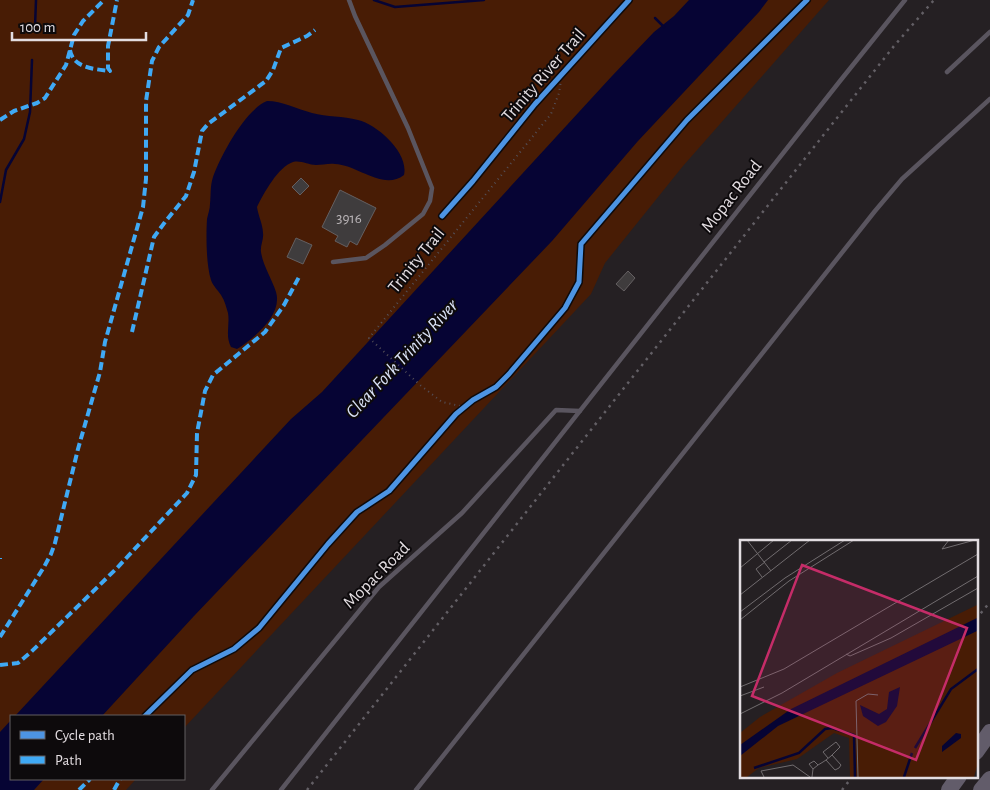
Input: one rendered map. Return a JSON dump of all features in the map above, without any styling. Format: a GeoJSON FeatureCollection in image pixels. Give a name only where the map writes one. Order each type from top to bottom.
{"type":"FeatureCollection","features":[{"type":"Feature","properties":{"kind":"highway"},"geometry":{"type":"LineString","coordinates":[[978,749],[990,732]]}},
{"type":"Feature","properties":{"kind":"highway"},"geometry":{"type":"LineString","coordinates":[[949,790],[958,778]]}},
{"type":"Feature","properties":{"kind":"highway"},"geometry":{"type":"LineString","coordinates":[[981,790],[990,779]]}},
{"type":"Feature","properties":{"kind":"lane"},"geometry":{"type":"LineString","coordinates":[[332,262],[366,258],[385,245],[423,214],[430,201],[432,188],[408,128],[349,0]]}},
{"type":"Feature","properties":{"kind":"lane","name":"Mopac Road"},"geometry":{"type":"LineString","coordinates":[[281,790],[905,0]]}},
{"type":"Feature","properties":{"kind":"lane"},"geometry":{"type":"LineString","coordinates":[[947,72],[990,32]]}},
{"type":"Feature","properties":{"kind":"lane"},"geometry":{"type":"LineString","coordinates":[[416,790],[875,211],[902,179],[990,99]]}},
{"type":"Feature","properties":{"kind":"lane","name":"Mopac Road"},"geometry":{"type":"LineString","coordinates":[[212,790],[379,587],[462,512],[556,410],[580,411]]}},
{"type":"Feature","properties":{"kind":"shaded area"},"geometry":{"type":"Polygon","coordinates":[[[0,0],[829,0],[683,166],[605,263],[591,294],[185,727],[185,715],[10,715],[10,780],[135,780],[126,790],[0,790],[0,0]]]}},
{"type":"Feature","properties":{"kind":"water","name":"Clear Fork Trinity River"},"geometry":{"type":"Polygon","coordinates":[[[689,0],[768,0],[759,12],[638,141],[552,241],[194,616],[103,715],[16,715],[291,419],[322,392],[612,76],[654,32],[674,16],[689,0]]]}},
{"type":"Feature","properties":{"kind":"water"},"geometry":{"type":"Polygon","coordinates":[[[267,101],[318,114],[366,123],[383,134],[397,149],[402,158],[404,175],[396,179],[379,179],[344,165],[313,165],[299,162],[293,162],[282,169],[272,181],[257,207],[263,230],[261,252],[276,292],[277,301],[275,309],[266,325],[237,349],[231,347],[229,343],[228,313],[224,300],[212,282],[209,273],[206,233],[207,219],[210,208],[212,180],[222,157],[242,123],[259,106],[267,101]]]}},
{"type":"Feature","properties":{"kind":"water"},"geometry":{"type":"Polygon","coordinates":[[[10,721],[10,780],[43,780],[34,790],[0,790],[0,732],[10,721]]]}},
{"type":"Feature","properties":{"kind":"building"},"geometry":{"type":"Polygon","coordinates":[[[301,178],[309,186],[300,195],[292,187],[301,178]]]}},
{"type":"Feature","properties":{"kind":"building"},"geometry":{"type":"Polygon","coordinates":[[[340,190],[376,208],[357,245],[350,241],[347,247],[335,241],[338,236],[322,227],[340,190]]]}},
{"type":"Feature","properties":{"kind":"building"},"geometry":{"type":"Polygon","coordinates":[[[296,238],[312,245],[303,264],[287,257],[296,238]]]}},
{"type":"Feature","properties":{"kind":"building"},"geometry":{"type":"Polygon","coordinates":[[[628,271],[635,278],[624,291],[616,284],[628,271]]]}},
{"type":"Feature","properties":{"kind":"waterway"},"geometry":{"type":"LineString","coordinates":[[35,27],[36,0]]}},
{"type":"Feature","properties":{"kind":"waterway"},"geometry":{"type":"LineString","coordinates":[[374,0],[395,7],[484,0]]}},
{"type":"Feature","properties":{"kind":"waterway"},"geometry":{"type":"LineString","coordinates":[[655,18],[664,27]]}},
{"type":"Feature","properties":{"kind":"waterway"},"geometry":{"type":"LineString","coordinates":[[0,202],[6,170],[24,139],[30,112],[32,60]]}},
{"type":"Feature","properties":{"kind":"railway"},"geometry":{"type":"LineString","coordinates":[[307,790],[894,46],[934,0]]}},
{"type":"Feature","properties":{"kind":"railway"},"geometry":{"type":"LineString","coordinates":[[978,617],[990,602]]}},
{"type":"Feature","properties":{"kind":"railway"},"geometry":{"type":"LineString","coordinates":[[842,790],[851,778]]}},
{"type":"Feature","properties":{"kind":"marked path"},"geometry":{"type":"LineString","coordinates":[[0,120],[14,111],[37,103],[45,98],[66,65],[74,35],[83,21],[104,0]]}},
{"type":"Feature","properties":{"kind":"marked path"},"geometry":{"type":"LineString","coordinates":[[70,50],[75,61],[80,64],[110,71],[108,68],[108,46],[117,0]]}},
{"type":"Feature","properties":{"kind":"marked path"},"geometry":{"type":"LineString","coordinates":[[0,637],[44,567],[55,543],[78,449],[100,372],[105,342],[143,207],[146,179],[146,101],[152,61],[159,47],[188,15],[193,0]]}},
{"type":"Feature","properties":{"kind":"marked path"},"geometry":{"type":"LineString","coordinates":[[132,332],[154,237],[186,196],[194,172],[202,131],[208,124],[266,81],[273,70],[281,48],[307,36],[315,30]]}},
{"type":"Feature","properties":{"kind":"marked path"},"geometry":{"type":"LineString","coordinates":[[0,665],[18,663],[31,652],[117,568],[187,493],[196,475],[197,433],[205,391],[213,375],[265,332],[284,305],[299,277]]}},
{"type":"Feature","properties":{"kind":"marked path"},"geometry":{"type":"LineString","coordinates":[[79,790],[89,780]]}},
{"type":"Feature","properties":{"kind":"marked path"},"geometry":{"type":"LineString","coordinates":[[114,790],[119,780]]}},
{"type":"Feature","properties":{"kind":"cycle path","name":"Trinity River Trail"},"geometry":{"type":"LineString","coordinates":[[442,216],[535,104],[629,0]]}},
{"type":"Feature","properties":{"kind":"cycle path"},"geometry":{"type":"LineString","coordinates":[[146,715],[192,670],[234,649],[259,628],[328,544],[357,512],[389,491],[456,414],[473,400],[496,387],[509,374],[565,308],[579,282],[581,244],[687,120],[807,0]]}}]}
